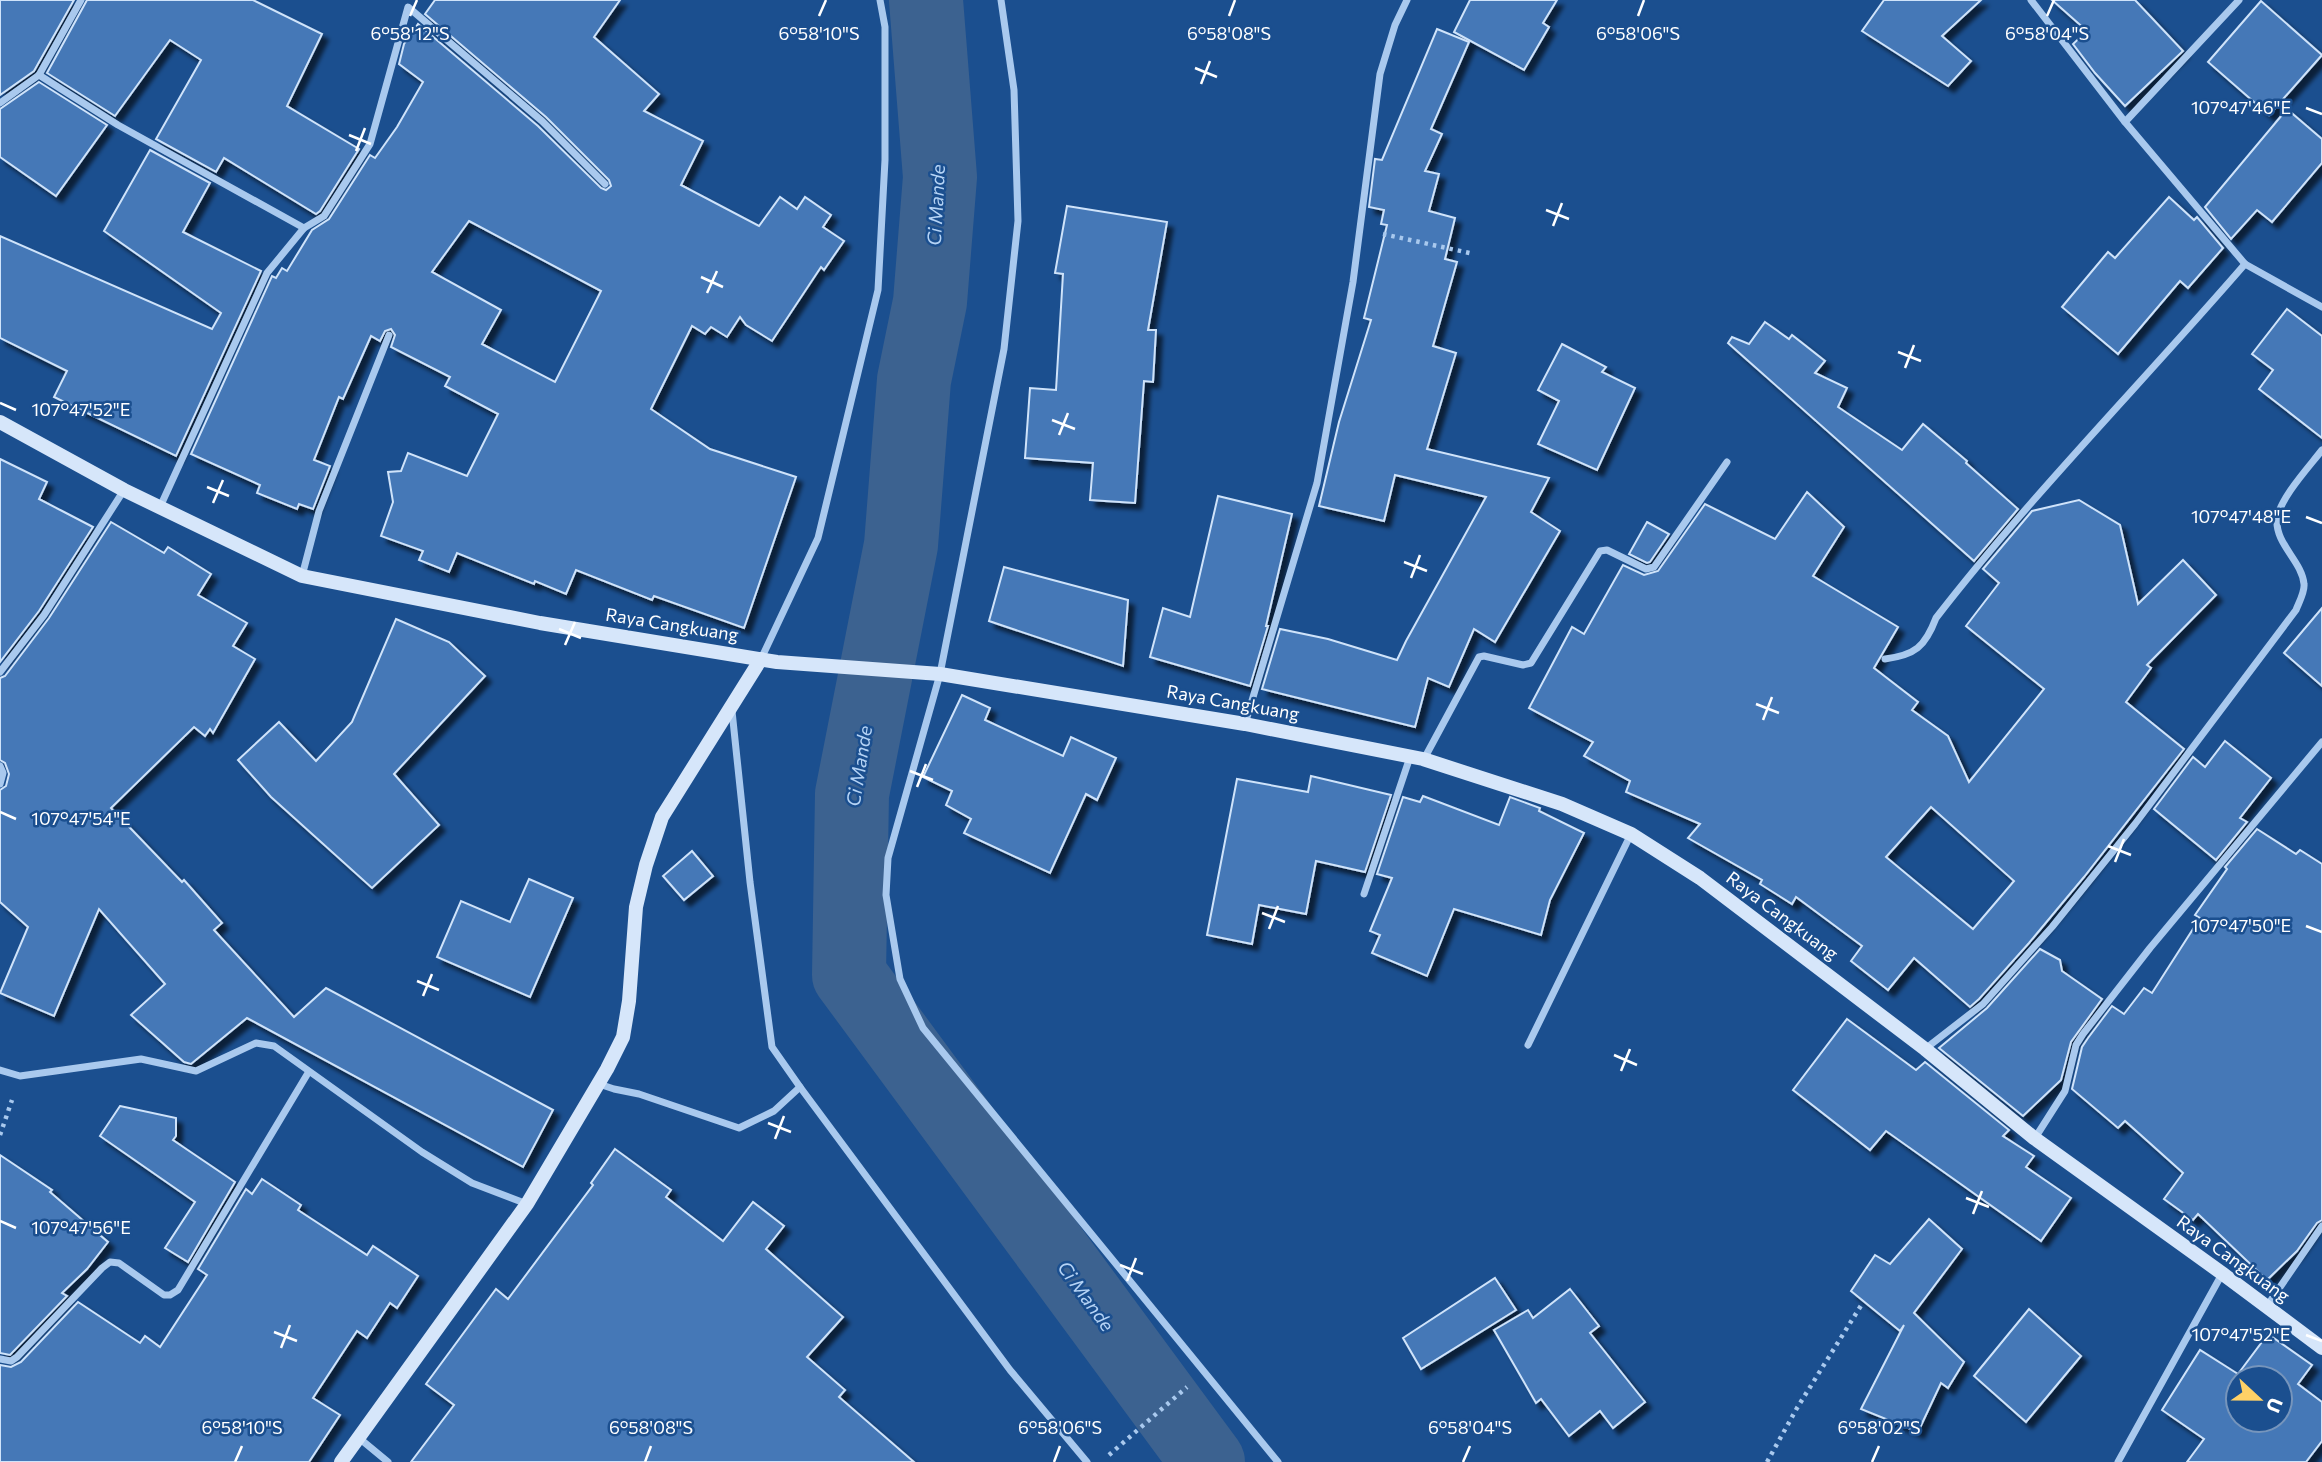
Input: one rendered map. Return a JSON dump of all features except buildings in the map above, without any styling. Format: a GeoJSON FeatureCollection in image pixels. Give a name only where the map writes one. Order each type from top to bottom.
{"type":"FeatureCollection","features":[{"type":"Feature","properties":{"kind":"main road","name":"Raya Cangkuang"},"geometry":{"type":"LineString","coordinates":[[0,422],[124,490],[302,576],[541,623],[777,662],[940,674],[1245,724],[1417,758],[1562,804],[1631,834],[1729,899],[1925,1049],[2034,1138],[2223,1273],[2322,1348]]}},
{"type":"Feature","properties":{"kind":"main road"},"geometry":{"type":"LineString","coordinates":[[341,1462],[527,1204],[599,1083],[623,1037],[629,1001],[636,907],[646,864],[662,817],[761,659]]}},
{"type":"Feature","properties":{"kind":"street"},"geometry":{"type":"LineString","coordinates":[[0,103],[39,75],[81,0]]}},
{"type":"Feature","properties":{"kind":"street"},"geometry":{"type":"LineString","coordinates":[[761,659],[818,538],[878,290],[885,160],[885,27],[880,0]]}},
{"type":"Feature","properties":{"kind":"street"},"geometry":{"type":"LineString","coordinates":[[1001,0],[1014,90],[1018,221],[1004,349],[940,674],[888,858],[886,895],[900,979],[923,1028],[1278,1462]]}},
{"type":"Feature","properties":{"kind":"street"},"geometry":{"type":"LineString","coordinates":[[1245,724],[1317,483],[1353,282],[1380,75],[1395,26],[1407,0]]}},
{"type":"Feature","properties":{"kind":"street"},"geometry":{"type":"LineString","coordinates":[[2031,0],[2125,121],[2245,264],[2322,307]]}},
{"type":"Feature","properties":{"kind":"street"},"geometry":{"type":"LineString","coordinates":[[2125,121],[2239,0]]}},
{"type":"Feature","properties":{"kind":"street"},"geometry":{"type":"LineString","coordinates":[[160,508],[267,273],[304,228],[324,216],[370,144],[408,7],[542,121],[605,184]]}},
{"type":"Feature","properties":{"kind":"street"},"geometry":{"type":"LineString","coordinates":[[39,75],[118,125],[304,228]]}},
{"type":"Feature","properties":{"kind":"street"},"geometry":{"type":"LineString","coordinates":[[1885,659],[1914,653],[1931,633],[1937,618],[2015,521],[2245,264]]}},
{"type":"Feature","properties":{"kind":"street"},"geometry":{"type":"LineString","coordinates":[[302,576],[319,511],[389,335]]}},
{"type":"Feature","properties":{"kind":"street"},"geometry":{"type":"LineString","coordinates":[[1925,1049],[1983,1003],[2052,927],[2135,824],[2297,610],[2305,586],[2302,574],[2282,538],[2277,517],[2286,499],[2322,450]]}},
{"type":"Feature","properties":{"kind":"street"},"geometry":{"type":"LineString","coordinates":[[1364,894],[1417,758],[1480,656],[1523,665],[1531,663],[1600,551],[1606,550],[1646,569],[1654,567],[1727,462]]}},
{"type":"Feature","properties":{"kind":"street"},"geometry":{"type":"LineString","coordinates":[[0,672],[44,615],[124,490]]}},
{"type":"Feature","properties":{"kind":"street"},"geometry":{"type":"LineString","coordinates":[[732,706],[750,882],[772,1047],[1010,1370],[1087,1462]]}},
{"type":"Feature","properties":{"kind":"street"},"geometry":{"type":"LineString","coordinates":[[2034,1138],[2065,1091],[2076,1045],[2083,1034],[2150,948],[2322,742]]}},
{"type":"Feature","properties":{"kind":"street"},"geometry":{"type":"LineString","coordinates":[[0,765],[3,774],[0,783]]}},
{"type":"Feature","properties":{"kind":"street"},"geometry":{"type":"LineString","coordinates":[[1528,1045],[1631,834]]}},
{"type":"Feature","properties":{"kind":"street"},"geometry":{"type":"LineString","coordinates":[[0,1070],[20,1076],[141,1059],[196,1071],[256,1044],[274,1046],[412,1146],[472,1183],[527,1204]]}},
{"type":"Feature","properties":{"kind":"street"},"geometry":{"type":"LineString","coordinates":[[0,1359],[11,1361],[17,1357],[106,1264],[119,1263],[164,1296],[177,1290],[308,1073]]}},
{"type":"Feature","properties":{"kind":"street"},"geometry":{"type":"LineString","coordinates":[[599,1083],[739,1128],[774,1111],[800,1087]]}},
{"type":"Feature","properties":{"kind":"street"},"geometry":{"type":"LineString","coordinates":[[2267,1307],[2322,1226]]}},
{"type":"Feature","properties":{"kind":"street"},"geometry":{"type":"LineString","coordinates":[[2118,1462],[2223,1273]]}},
{"type":"Feature","properties":{"kind":"street"},"geometry":{"type":"LineString","coordinates":[[359,1438],[388,1462]]}},
{"type":"Feature","properties":{"kind":"path"},"geometry":{"type":"LineString","coordinates":[[1358,229],[1474,254]]}},
{"type":"Feature","properties":{"kind":"path"},"geometry":{"type":"LineString","coordinates":[[0,1135],[20,1076]]}},
{"type":"Feature","properties":{"kind":"path"},"geometry":{"type":"LineString","coordinates":[[1767,1462],[1797,1408],[1862,1304]]}},
{"type":"Feature","properties":{"kind":"path"},"geometry":{"type":"LineString","coordinates":[[1119,1446],[1182,1391]]}},
{"type":"Feature","properties":{"kind":"waterway","name":"Ci Mande"},"geometry":{"type":"LineString","coordinates":[[926,0],[940,177],[930,302],[914,380],[901,545],[852,794],[849,975],[1208,1462]]}}]}
